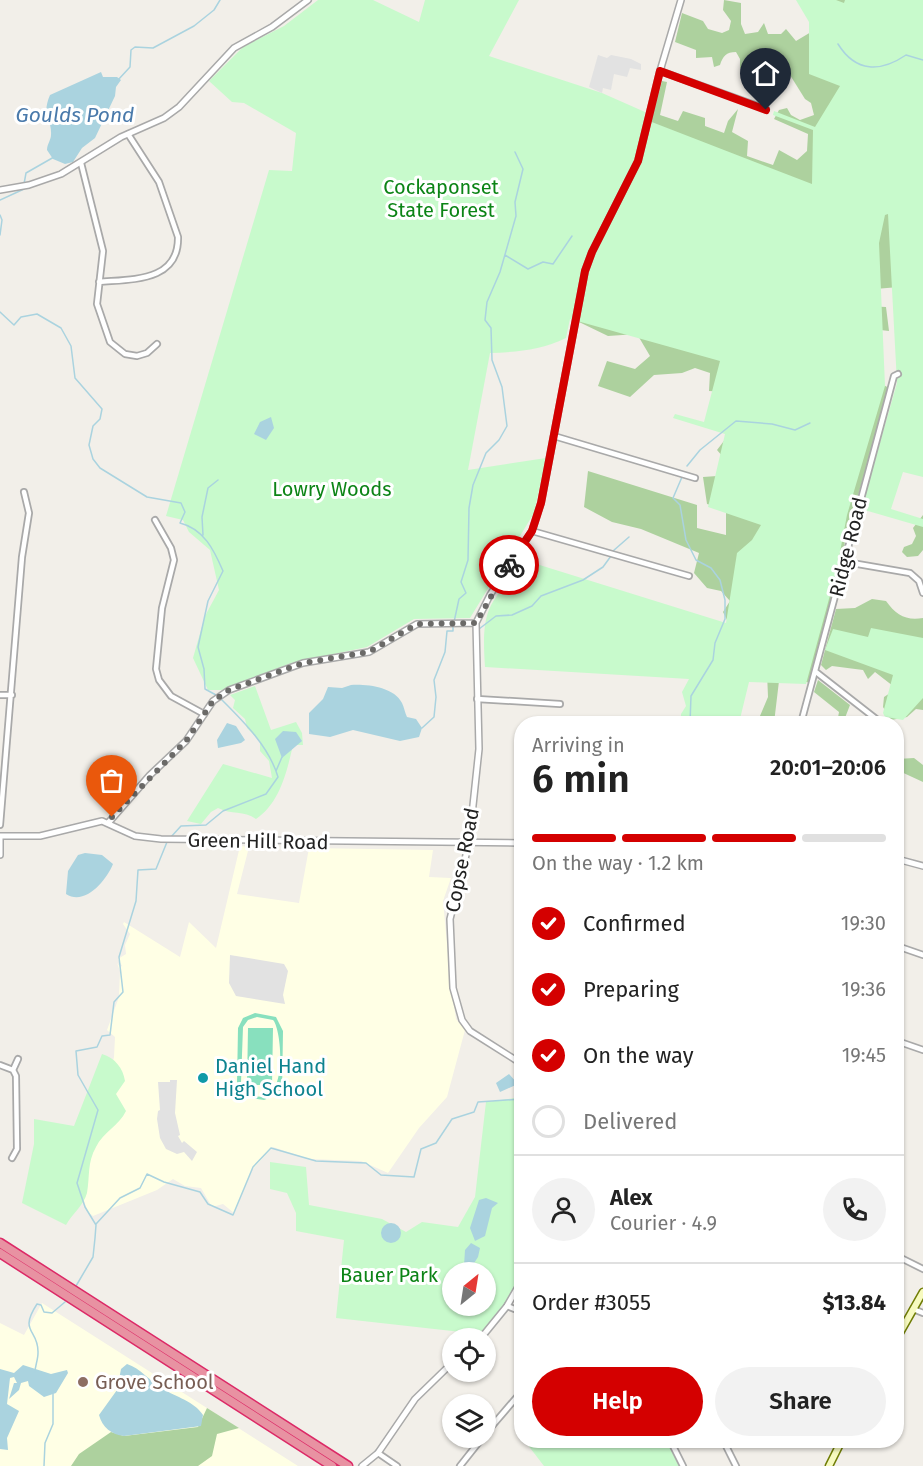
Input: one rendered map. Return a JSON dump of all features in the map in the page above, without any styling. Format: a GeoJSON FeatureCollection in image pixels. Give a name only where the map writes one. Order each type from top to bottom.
{"type":"FeatureCollection","features":[{"type":"Feature","properties":{"kind":"highway"},"geometry":{"type":"LineString","coordinates":[[0,1243],[347,1465]]}},
{"type":"Feature","properties":{"kind":"highway"},"geometry":{"type":"LineString","coordinates":[[0,1256],[88,1309],[332,1466]]}},
{"type":"Feature","properties":{"kind":"main road"},"geometry":{"type":"LineString","coordinates":[[904,1325],[923,1292]]}},
{"type":"Feature","properties":{"kind":"main road"},"geometry":{"type":"LineString","coordinates":[[830,1466],[838,1448]]}},
{"type":"Feature","properties":{"kind":"street"},"geometry":{"type":"LineString","coordinates":[[0,190],[25,186],[55,177],[128,134],[171,114],[234,48],[272,27],[308,0]]}},
{"type":"Feature","properties":{"kind":"street"},"geometry":{"type":"LineString","coordinates":[[0,855],[0,836],[40,836],[96,822],[109,822],[150,775],[186,741],[213,701],[229,690],[303,663],[369,652],[413,625],[433,622],[476,623],[487,600],[532,531],[541,503],[585,271],[592,252],[638,161],[660,71],[681,0]]}},
{"type":"Feature","properties":{"kind":"street"},"geometry":{"type":"LineString","coordinates":[[660,71],[766,110]]}},
{"type":"Feature","properties":{"kind":"street"},"geometry":{"type":"LineString","coordinates":[[99,282],[158,274],[171,263],[178,246],[178,237],[159,182],[128,134]]}},
{"type":"Feature","properties":{"kind":"street"},"geometry":{"type":"LineString","coordinates":[[81,163],[103,251],[97,303],[114,347],[125,354],[137,356],[147,353],[157,344]]}},
{"type":"Feature","properties":{"kind":"street","name":"Ridge Road"},"geometry":{"type":"LineString","coordinates":[[803,716],[846,562],[867,471],[894,376],[898,374]]}},
{"type":"Feature","properties":{"kind":"street"},"geometry":{"type":"LineString","coordinates":[[554,436],[695,478]]}},
{"type":"Feature","properties":{"kind":"street"},"geometry":{"type":"LineString","coordinates":[[0,825],[22,557],[29,513],[24,492]]}},
{"type":"Feature","properties":{"kind":"street"},"geometry":{"type":"LineString","coordinates":[[154,520],[174,560],[162,608],[156,669],[165,690],[204,714]]}},
{"type":"Feature","properties":{"kind":"street"},"geometry":{"type":"LineString","coordinates":[[532,531],[688,576]]}},
{"type":"Feature","properties":{"kind":"street"},"geometry":{"type":"LineString","coordinates":[[846,562],[910,573],[919,581],[923,593]]}},
{"type":"Feature","properties":{"kind":"street","name":"Copse Road"},"geometry":{"type":"LineString","coordinates":[[476,623],[479,749],[469,843],[450,919],[456,1000],[462,1020],[474,1034],[514,1059]]}},
{"type":"Feature","properties":{"kind":"street"},"geometry":{"type":"LineString","coordinates":[[816,672],[872,716]]}},
{"type":"Feature","properties":{"kind":"street"},"geometry":{"type":"LineString","coordinates":[[0,695],[12,695]]}},
{"type":"Feature","properties":{"kind":"street"},"geometry":{"type":"LineString","coordinates":[[477,699],[560,704]]}},
{"type":"Feature","properties":{"kind":"street","name":"Green Hill Road"},"geometry":{"type":"LineString","coordinates":[[109,822],[135,836],[161,839],[514,843]]}},
{"type":"Feature","properties":{"kind":"street"},"geometry":{"type":"LineString","coordinates":[[904,861],[923,866]]}},
{"type":"Feature","properties":{"kind":"street"},"geometry":{"type":"LineString","coordinates":[[904,948],[923,955]]}},
{"type":"Feature","properties":{"kind":"street"},"geometry":{"type":"LineString","coordinates":[[904,1043],[923,1050]]}},
{"type":"Feature","properties":{"kind":"street"},"geometry":{"type":"LineString","coordinates":[[13,1070],[18,1059]]}},
{"type":"Feature","properties":{"kind":"street"},"geometry":{"type":"LineString","coordinates":[[0,1065],[13,1070],[16,1076],[17,1149],[12,1158]]}},
{"type":"Feature","properties":{"kind":"street"},"geometry":{"type":"LineString","coordinates":[[904,1260],[923,1269]]}},
{"type":"Feature","properties":{"kind":"street"},"geometry":{"type":"LineString","coordinates":[[489,1328],[514,1293]]}},
{"type":"Feature","properties":{"kind":"street"},"geometry":{"type":"LineString","coordinates":[[507,1305],[514,1308]]}},
{"type":"Feature","properties":{"kind":"street"},"geometry":{"type":"LineString","coordinates":[[913,1309],[923,1313]]}},
{"type":"Feature","properties":{"kind":"street"},"geometry":{"type":"LineString","coordinates":[[362,1466],[378,1453],[415,1399],[442,1373]]}},
{"type":"Feature","properties":{"kind":"street"},"geometry":{"type":"LineString","coordinates":[[496,1422],[514,1401]]}},
{"type":"Feature","properties":{"kind":"street"},"geometry":{"type":"LineString","coordinates":[[460,1466],[474,1448]]}},
{"type":"Feature","properties":{"kind":"street"},"geometry":{"type":"LineString","coordinates":[[674,1448],[683,1466]]}},
{"type":"Feature","properties":{"kind":"street"},"geometry":{"type":"LineString","coordinates":[[727,1448],[736,1466]]}},
{"type":"Feature","properties":{"kind":"street"},"geometry":{"type":"LineString","coordinates":[[378,1453],[397,1466]]}},
{"type":"Feature","properties":{"kind":"shaded area"},"geometry":{"type":"Polygon","coordinates":[[[598,55],[607,58],[611,55],[631,59],[641,64],[641,70],[630,68],[627,77],[614,74],[611,90],[603,88],[602,93],[589,87],[598,55]]]}},
{"type":"Feature","properties":{"kind":"shaded area"},"geometry":{"type":"Polygon","coordinates":[[[240,846],[249,847],[237,894],[299,903],[309,848],[433,850],[429,877],[451,878],[443,901],[456,1019],[465,1030],[447,1097],[419,1128],[388,1173],[361,1161],[309,1159],[273,1147],[252,1170],[234,1213],[223,1204],[212,1207],[201,1188],[185,1186],[173,1179],[157,1190],[93,1216],[88,1212],[83,1198],[84,1176],[114,1057],[115,1037],[107,1030],[119,997],[120,971],[117,963],[120,967],[122,966],[118,959],[126,954],[125,945],[130,934],[123,924],[124,922],[180,957],[189,922],[216,948],[240,846]]]}},
{"type":"Feature","properties":{"kind":"shaded area"},"geometry":{"type":"Polygon","coordinates":[[[230,955],[284,964],[288,971],[283,995],[285,1004],[236,996],[229,983],[230,955]]]}},
{"type":"Feature","properties":{"kind":"shaded area"},"geometry":{"type":"Polygon","coordinates":[[[170,1080],[177,1080],[175,1113],[180,1135],[178,1136],[182,1143],[184,1141],[197,1152],[192,1161],[184,1152],[177,1154],[166,1149],[160,1138],[157,1119],[160,1110],[158,1082],[170,1082],[170,1080]]]}},
{"type":"Feature","properties":{"kind":"shaded area","name":"Grove School"},"geometry":{"type":"Polygon","coordinates":[[[42,1303],[298,1466],[0,1466],[0,1323],[24,1335],[42,1303]]]}},
{"type":"Feature","properties":{"kind":"green space"},"geometry":{"type":"Polygon","coordinates":[[[318,0],[373,0],[419,22],[425,0],[519,0],[489,56],[602,93],[645,112],[644,119],[812,184],[813,130],[773,115],[774,111],[815,127],[840,86],[809,74],[809,22],[796,0],[836,0],[844,3],[845,0],[923,0],[923,477],[903,472],[891,509],[923,519],[923,527],[861,509],[897,383],[888,214],[885,215],[879,243],[885,386],[847,515],[836,573],[806,684],[749,682],[741,716],[681,716],[686,706],[682,692],[689,679],[485,667],[484,631],[490,607],[496,597],[530,562],[726,623],[737,553],[752,540],[761,525],[708,507],[725,434],[673,418],[675,414],[704,422],[720,361],[570,319],[566,338],[557,342],[529,350],[490,353],[468,470],[546,458],[534,513],[470,618],[414,619],[367,647],[291,663],[222,690],[208,690],[193,658],[205,616],[219,590],[210,550],[189,532],[183,520],[166,516],[269,170],[292,171],[296,133],[244,103],[232,102],[209,81],[243,47],[284,26],[318,0]]]}},
{"type":"Feature","properties":{"kind":"green space"},"geometry":{"type":"Polygon","coordinates":[[[724,0],[741,3],[741,24],[745,34],[758,32],[764,23],[768,34],[781,34],[786,29],[796,41],[816,29],[815,0],[923,0],[899,287],[863,290],[865,306],[886,307],[889,331],[855,327],[880,383],[889,388],[845,541],[841,570],[810,683],[792,678],[779,681],[775,716],[760,716],[768,697],[766,648],[731,628],[723,612],[730,601],[721,591],[707,588],[694,573],[699,553],[641,529],[612,522],[584,507],[588,471],[697,505],[697,528],[726,535],[726,509],[707,504],[703,477],[717,476],[723,457],[717,450],[733,429],[725,392],[709,391],[710,373],[695,368],[682,373],[654,375],[630,397],[598,386],[607,361],[635,369],[650,356],[637,334],[608,336],[579,322],[588,269],[637,172],[662,81],[667,82],[660,115],[678,121],[683,111],[705,118],[705,126],[724,133],[728,121],[738,109],[732,132],[748,141],[747,156],[773,165],[779,150],[797,160],[807,151],[808,134],[774,119],[779,110],[787,108],[791,115],[800,120],[814,115],[811,103],[805,99],[790,75],[779,74],[774,79],[766,77],[769,68],[762,60],[752,58],[745,70],[740,68],[740,59],[736,52],[727,54],[720,65],[714,67],[712,57],[696,58],[696,50],[675,42],[682,13],[703,21],[708,29],[722,33],[729,30],[731,21],[723,10],[724,0]]]}},
{"type":"Feature","properties":{"kind":"green space"},"geometry":{"type":"Polygon","coordinates":[[[923,515],[923,550],[918,556],[907,557],[902,552],[904,547],[912,544],[916,536],[913,528],[923,515]]]}},
{"type":"Feature","properties":{"kind":"green space"},"geometry":{"type":"Polygon","coordinates":[[[872,599],[886,601],[906,618],[923,618],[923,710],[916,709],[904,718],[889,716],[883,707],[884,697],[893,691],[893,686],[875,672],[868,679],[863,670],[832,666],[826,670],[821,665],[836,609],[855,608],[872,599]]]}},
{"type":"Feature","properties":{"kind":"green space"},"geometry":{"type":"Polygon","coordinates":[[[871,628],[923,638],[923,698],[904,719],[904,716],[884,716],[883,713],[893,675],[825,650],[833,629],[868,637],[871,628]]]}},
{"type":"Feature","properties":{"kind":"green space"},"geometry":{"type":"Polygon","coordinates":[[[818,680],[850,705],[846,716],[838,716],[839,712],[814,692],[818,680]]]}},
{"type":"Feature","properties":{"kind":"green space"},"geometry":{"type":"Polygon","coordinates":[[[255,686],[271,730],[296,722],[302,733],[303,745],[293,745],[285,776],[277,795],[256,819],[247,814],[218,808],[211,812],[201,824],[187,821],[223,764],[272,778],[269,761],[260,751],[260,741],[247,728],[245,719],[233,708],[235,700],[230,695],[255,686]]]}},
{"type":"Feature","properties":{"kind":"green space"},"geometry":{"type":"Polygon","coordinates":[[[914,758],[923,765],[923,782],[904,773],[904,759],[914,758]]]}},
{"type":"Feature","properties":{"kind":"green space"},"geometry":{"type":"Polygon","coordinates":[[[255,1013],[276,1017],[283,1031],[282,1093],[264,1100],[245,1097],[237,1084],[238,1028],[243,1018],[255,1013]],[[257,1017],[248,1020],[243,1027],[241,1082],[245,1091],[260,1097],[270,1093],[280,1069],[279,1039],[273,1020],[257,1017]]]}},
{"type":"Feature","properties":{"kind":"green space"},"geometry":{"type":"Polygon","coordinates":[[[248,1028],[273,1028],[272,1085],[247,1085],[248,1028]]]}},
{"type":"Feature","properties":{"kind":"green space"},"geometry":{"type":"Polygon","coordinates":[[[102,1054],[118,1064],[122,1072],[125,1081],[116,1094],[126,1111],[96,1147],[90,1164],[87,1193],[66,1225],[22,1203],[34,1144],[34,1119],[74,1126],[102,1054]]]}},
{"type":"Feature","properties":{"kind":"green space","name":"Bauer Park"},"geometry":{"type":"Polygon","coordinates":[[[514,1098],[514,1292],[506,1307],[485,1328],[442,1328],[442,1330],[336,1318],[344,1240],[296,1231],[296,1213],[287,1193],[270,1189],[270,1162],[306,1167],[309,1205],[382,1219],[406,1232],[422,1222],[458,1227],[475,1197],[486,1102],[514,1098]]]}},
{"type":"Feature","properties":{"kind":"green space"},"geometry":{"type":"Polygon","coordinates":[[[207,1408],[239,1428],[217,1434],[212,1456],[198,1466],[71,1466],[79,1454],[111,1432],[124,1436],[198,1427],[207,1408]]]}},
{"type":"Feature","properties":{"kind":"green space"},"geometry":{"type":"Polygon","coordinates":[[[530,1448],[672,1448],[680,1466],[544,1466],[530,1448]]]}},
{"type":"Feature","properties":{"kind":"water","name":"Goulds Pond"},"geometry":{"type":"Polygon","coordinates":[[[101,72],[103,77],[117,77],[121,80],[95,138],[82,148],[73,162],[65,164],[53,159],[47,150],[51,129],[46,108],[50,95],[101,72]]]}},
{"type":"Feature","properties":{"kind":"water"},"geometry":{"type":"Polygon","coordinates":[[[271,417],[274,428],[266,440],[254,434],[260,422],[271,417]]]}},
{"type":"Feature","properties":{"kind":"water"},"geometry":{"type":"Polygon","coordinates":[[[351,685],[372,686],[393,693],[402,703],[407,717],[416,719],[422,728],[419,737],[400,741],[353,730],[330,737],[309,734],[309,713],[323,699],[328,687],[342,688],[351,685]]]}},
{"type":"Feature","properties":{"kind":"water"},"geometry":{"type":"Polygon","coordinates":[[[227,723],[236,726],[245,740],[218,748],[217,740],[227,723]]]}},
{"type":"Feature","properties":{"kind":"water"},"geometry":{"type":"Polygon","coordinates":[[[283,731],[296,732],[302,741],[282,758],[275,739],[283,731]]]}},
{"type":"Feature","properties":{"kind":"water"},"geometry":{"type":"Polygon","coordinates":[[[85,853],[102,855],[113,864],[105,878],[94,890],[80,897],[73,897],[66,894],[68,871],[78,855],[85,853]]]}},
{"type":"Feature","properties":{"kind":"water"},"geometry":{"type":"Polygon","coordinates":[[[509,1074],[514,1080],[514,1086],[500,1092],[496,1083],[509,1074]]]}},
{"type":"Feature","properties":{"kind":"water"},"geometry":{"type":"Polygon","coordinates":[[[486,1198],[498,1203],[492,1208],[485,1236],[475,1241],[470,1228],[479,1200],[486,1198]]]}},
{"type":"Feature","properties":{"kind":"water"},"geometry":{"type":"Polygon","coordinates":[[[391,1223],[398,1226],[401,1233],[398,1240],[391,1243],[384,1240],[381,1233],[384,1226],[391,1223]]]}},
{"type":"Feature","properties":{"kind":"water"},"geometry":{"type":"Polygon","coordinates":[[[471,1243],[480,1248],[475,1262],[464,1262],[465,1250],[471,1243]]]}},
{"type":"Feature","properties":{"kind":"water"},"geometry":{"type":"Polygon","coordinates":[[[127,1364],[163,1389],[195,1406],[203,1415],[201,1426],[124,1436],[108,1430],[99,1415],[117,1390],[121,1369],[127,1364]]]}},
{"type":"Feature","properties":{"kind":"water"},"geometry":{"type":"Polygon","coordinates":[[[23,1365],[51,1374],[67,1370],[68,1373],[56,1393],[44,1397],[29,1386],[28,1381],[21,1383],[19,1390],[9,1399],[14,1383],[17,1383],[14,1377],[10,1378],[7,1404],[19,1411],[7,1438],[8,1450],[0,1449],[0,1369],[14,1373],[23,1365]]]}},
{"type":"Feature","properties":{"kind":"waterway"},"geometry":{"type":"LineString","coordinates":[[118,80],[130,67],[131,50],[135,47],[153,48],[194,26],[214,10],[220,0]]}},
{"type":"Feature","properties":{"kind":"waterway"},"geometry":{"type":"LineString","coordinates":[[838,44],[853,60],[869,67],[887,65],[906,55],[923,60]]}},
{"type":"Feature","properties":{"kind":"waterway"},"geometry":{"type":"LineString","coordinates":[[454,622],[459,599],[466,593],[461,582],[468,560],[469,508],[473,485],[486,453],[499,440],[507,426],[502,387],[492,360],[491,328],[485,320],[487,302],[500,272],[516,216],[515,202],[523,169],[515,152]]}},
{"type":"Feature","properties":{"kind":"waterway"},"geometry":{"type":"LineString","coordinates":[[24,184],[26,173],[54,157]]}},
{"type":"Feature","properties":{"kind":"waterway"},"geometry":{"type":"LineString","coordinates":[[0,200],[24,189]]}},
{"type":"Feature","properties":{"kind":"waterway"},"geometry":{"type":"LineString","coordinates":[[0,215],[2,220],[0,235]]}},
{"type":"Feature","properties":{"kind":"waterway"},"geometry":{"type":"LineString","coordinates":[[505,255],[528,269],[543,262],[553,264],[572,236]]}},
{"type":"Feature","properties":{"kind":"waterway"},"geometry":{"type":"LineString","coordinates":[[0,312],[14,325],[21,317],[37,314],[61,328],[71,346],[75,378],[102,409],[100,419],[93,426],[89,445],[93,459],[100,468],[147,497],[181,503],[185,512],[180,523],[196,530],[212,548],[223,571],[208,601],[198,647],[204,669],[205,689],[216,695]]}},
{"type":"Feature","properties":{"kind":"waterway"},"geometry":{"type":"LineString","coordinates":[[687,466],[700,450],[736,421],[772,424],[795,430],[810,423]]}},
{"type":"Feature","properties":{"kind":"waterway"},"geometry":{"type":"LineString","coordinates":[[682,477],[673,498],[680,505],[686,540],[696,560],[711,568],[720,580],[725,600],[725,619],[715,643],[713,660],[691,696],[690,716]]}},
{"type":"Feature","properties":{"kind":"waterway"},"geometry":{"type":"LineString","coordinates":[[203,535],[202,517],[208,488],[218,480]]}},
{"type":"Feature","properties":{"kind":"waterway"},"geometry":{"type":"LineString","coordinates":[[613,551],[629,537]]}},
{"type":"Feature","properties":{"kind":"waterway"},"geometry":{"type":"LineString","coordinates":[[479,629],[496,616],[512,615],[532,606],[541,596],[583,580],[603,567],[611,556]]}},
{"type":"Feature","properties":{"kind":"waterway"},"geometry":{"type":"LineString","coordinates":[[422,728],[434,717],[436,697],[434,680],[445,652],[447,631],[453,631],[453,627]]}},
{"type":"Feature","properties":{"kind":"waterway"},"geometry":{"type":"LineString","coordinates":[[170,838],[181,826],[206,825],[223,811],[266,794],[278,777],[261,744],[246,724],[220,698]]}},
{"type":"Feature","properties":{"kind":"waterway"},"geometry":{"type":"LineString","coordinates":[[276,771],[282,757]]}},
{"type":"Feature","properties":{"kind":"waterway"},"geometry":{"type":"LineString","coordinates":[[76,1286],[93,1257],[96,1225],[85,1207],[77,1183],[98,1110],[78,1075],[76,1051],[97,1047],[102,1036],[110,1035],[114,1002],[123,992],[119,957],[136,901],[138,870],[156,869],[167,842]]}},
{"type":"Feature","properties":{"kind":"waterway"},"geometry":{"type":"LineString","coordinates":[[96,1224],[120,1198],[140,1188],[147,1174],[164,1182],[200,1192],[208,1204],[233,1215],[253,1167],[271,1148],[316,1161],[366,1163],[381,1175],[414,1177],[421,1149],[436,1143],[452,1119],[474,1112],[478,1102],[514,1100]]}},
{"type":"Feature","properties":{"kind":"waterway"},"geometry":{"type":"LineString","coordinates":[[35,1372],[38,1353],[36,1339],[29,1326],[32,1313],[37,1304],[41,1305],[44,1312],[52,1313],[65,1302]]}},
{"type":"Feature","properties":{"kind":"waterway"},"geometry":{"type":"LineString","coordinates":[[44,1466],[45,1443],[53,1424],[53,1394]]}},
{"type":"Feature","properties":{"kind":"way so far"},"geometry":{"type":"LineString","coordinates":[[112,817],[150,775],[186,741],[213,701],[225,692],[303,663],[365,653],[384,644],[406,628],[424,622],[476,623],[484,605],[509,565]]}},
{"type":"Feature","properties":{"kind":"place","name":"Daniel Hand High School"},"geometry":{"type":"Point","coordinates":[203,1078]}},
{"type":"Feature","properties":{"kind":"place","name":"Grove School"},"geometry":{"type":"Point","coordinates":[83,1382]}},
{"type":"Feature","properties":{"kind":"route"},"geometry":{"type":"LineString","coordinates":[[509,565],[532,531],[541,503],[585,271],[592,252],[634,172],[660,71],[766,110]]}},
{"type":"Feature","properties":{"kind":"park label","name":"Cockaponset State Forest"},"geometry":{"type":"Point","coordinates":[441,198]}},
{"type":"Feature","properties":{"kind":"park label","name":"Lowry Woods"},"geometry":{"type":"Point","coordinates":[332,489]}}]}
